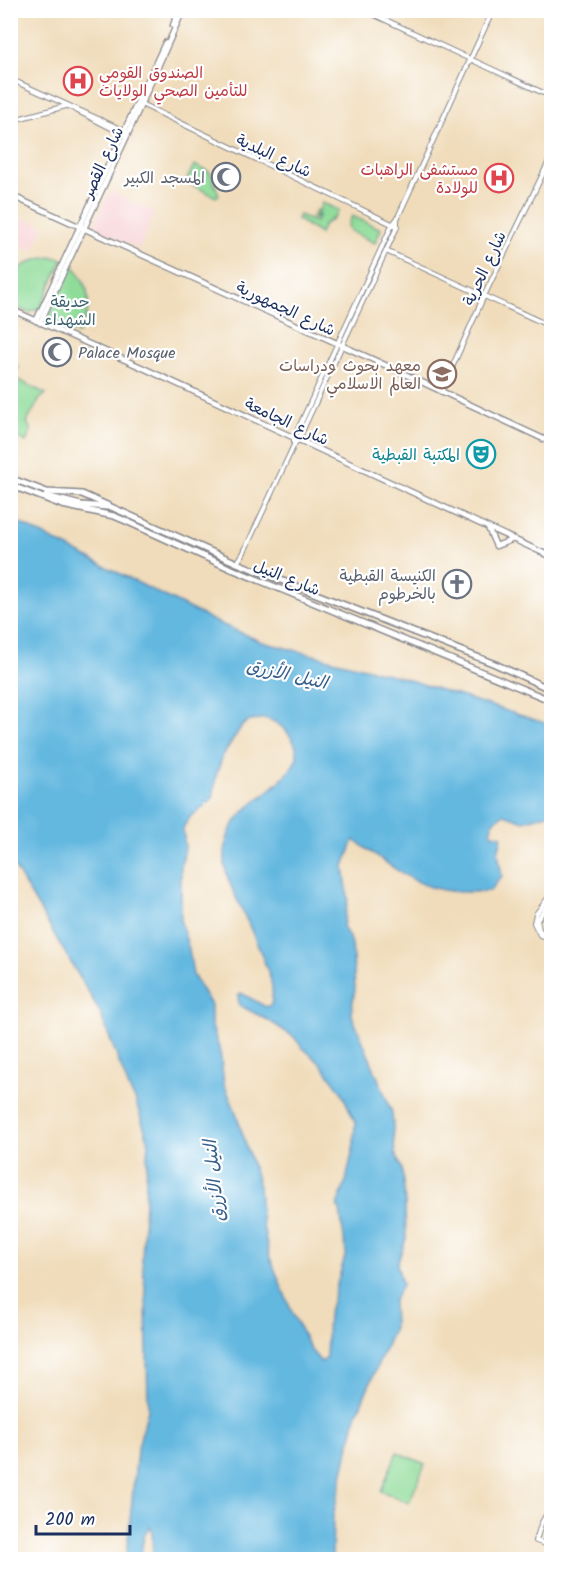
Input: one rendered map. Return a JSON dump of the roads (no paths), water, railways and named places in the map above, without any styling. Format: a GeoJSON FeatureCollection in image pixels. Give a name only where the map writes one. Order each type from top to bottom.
{"type":"FeatureCollection","features":[{"type":"Feature","properties":{"kind":"main road","name":"شارع القصر"},"geometry":{"type":"LineString","coordinates":[[126,133],[141,104],[181,10]]}},
{"type":"Feature","properties":{"kind":"main road","name":"شارع القصر"},"geometry":{"type":"LineString","coordinates":[[38,322],[181,10]]}},
{"type":"Feature","properties":{"kind":"main road","name":"شارع الجمهورية"},"geometry":{"type":"LineString","coordinates":[[10,195],[552,443]]}},
{"type":"Feature","properties":{"kind":"main road","name":"شارع الجامعة"},"geometry":{"type":"LineString","coordinates":[[10,309],[552,557]]}},
{"type":"Feature","properties":{"kind":"main road","name":"شارع النيل"},"geometry":{"type":"LineString","coordinates":[[13,483],[44,498],[73,508],[114,516],[193,552],[552,701]]}},
{"type":"Feature","properties":{"kind":"main road","name":"شارع النيل"},"geometry":{"type":"LineString","coordinates":[[13,483],[47,492],[82,494],[198,546],[495,664],[552,690]]}},
{"type":"Feature","properties":{"kind":"main road"},"geometry":{"type":"LineString","coordinates":[[44,498],[48,496],[81,505],[112,507]]}},
{"type":"Feature","properties":{"kind":"main road"},"geometry":{"type":"LineString","coordinates":[[488,527],[496,546],[514,539]]}},
{"type":"Feature","properties":{"kind":"main road"},"geometry":{"type":"LineString","coordinates":[[193,552],[193,547],[198,546]]}},
{"type":"Feature","properties":{"kind":"street"},"geometry":{"type":"LineString","coordinates":[[364,10],[552,96]]}},
{"type":"Feature","properties":{"kind":"street"},"geometry":{"type":"LineString","coordinates":[[239,563],[493,10]]}},
{"type":"Feature","properties":{"kind":"street"},"geometry":{"type":"LineString","coordinates":[[10,79],[126,133]]}},
{"type":"Feature","properties":{"kind":"street","name":"شارع البلدية"},"geometry":{"type":"LineString","coordinates":[[141,104],[395,226]]}},
{"type":"Feature","properties":{"kind":"street"},"geometry":{"type":"LineString","coordinates":[[10,121],[67,105]]}},
{"type":"Feature","properties":{"kind":"street","name":"شارع الحرية"},"geometry":{"type":"LineString","coordinates":[[441,392],[552,155]]}},
{"type":"Feature","properties":{"kind":"street"},"geometry":{"type":"LineString","coordinates":[[384,250],[552,327]]}},
{"type":"Feature","properties":{"kind":"street"},"geometry":{"type":"LineString","coordinates":[[552,893],[534,921],[536,930],[542,937],[552,940]]}},
{"type":"Feature","properties":{"kind":"street"},"geometry":{"type":"LineString","coordinates":[[540,911],[552,899]]}},
{"type":"Feature","properties":{"kind":"street"},"geometry":{"type":"LineString","coordinates":[[552,1505],[536,1540],[552,1546]]}},
{"type":"Feature","properties":{"kind":"water","name":"النيل الأزرق"},"geometry":{"type":"Polygon","coordinates":[[[11,519],[214,621],[262,642],[400,677],[551,725],[551,813],[524,821],[504,814],[493,822],[490,833],[502,836],[498,853],[502,876],[490,891],[452,891],[428,886],[395,869],[354,840],[344,866],[348,899],[343,926],[352,944],[355,989],[351,1013],[392,1112],[395,1153],[402,1169],[406,1239],[397,1264],[402,1285],[393,1302],[394,1327],[356,1416],[333,1516],[332,1559],[153,1559],[150,1527],[144,1536],[140,1559],[126,1559],[137,1451],[148,1409],[146,1295],[142,1260],[148,1140],[135,1099],[99,1010],[11,861],[11,519]],[[264,718],[247,722],[241,727],[223,755],[216,776],[213,797],[190,817],[183,828],[185,848],[181,866],[181,923],[189,949],[193,975],[211,1005],[211,1024],[220,1051],[224,1084],[235,1110],[259,1186],[261,1216],[269,1255],[291,1310],[310,1349],[321,1362],[326,1358],[328,1315],[346,1253],[340,1210],[337,1206],[346,1181],[354,1144],[355,1122],[341,1091],[322,1065],[294,1037],[239,1005],[238,996],[241,993],[266,1007],[271,1005],[272,988],[270,977],[251,929],[227,876],[225,860],[227,840],[232,827],[250,806],[282,779],[291,769],[297,757],[295,744],[287,732],[264,718]]]}},
{"type":"Feature","properties":{"kind":"place","name":"الصندوق القومي للتأمين الصحي الولايات"},"geometry":{"type":"Point","coordinates":[78,81]}},
{"type":"Feature","properties":{"kind":"place","name":"المسجد الكبير"},"geometry":{"type":"Point","coordinates":[226,177]}},
{"type":"Feature","properties":{"kind":"place","name":"مستشفى الراهبات للولادة"},"geometry":{"type":"Point","coordinates":[499,178]}},
{"type":"Feature","properties":{"kind":"place","name":"Palace Mosque"},"geometry":{"type":"Point","coordinates":[57,352]}},
{"type":"Feature","properties":{"kind":"place","name":"معهد بحوث ودراسات العالم الاسلامي"},"geometry":{"type":"Point","coordinates":[442,374]}},
{"type":"Feature","properties":{"kind":"place","name":"المكتبة القبطية"},"geometry":{"type":"Point","coordinates":[481,454]}},
{"type":"Feature","properties":{"kind":"place","name":"الكنيسة القبطية بالخرطوم"},"geometry":{"type":"Point","coordinates":[457,584]}},
{"type":"Feature","properties":{"kind":"park label","name":"حديقة الشهداء"},"geometry":{"type":"Point","coordinates":[70,310]}}]}
